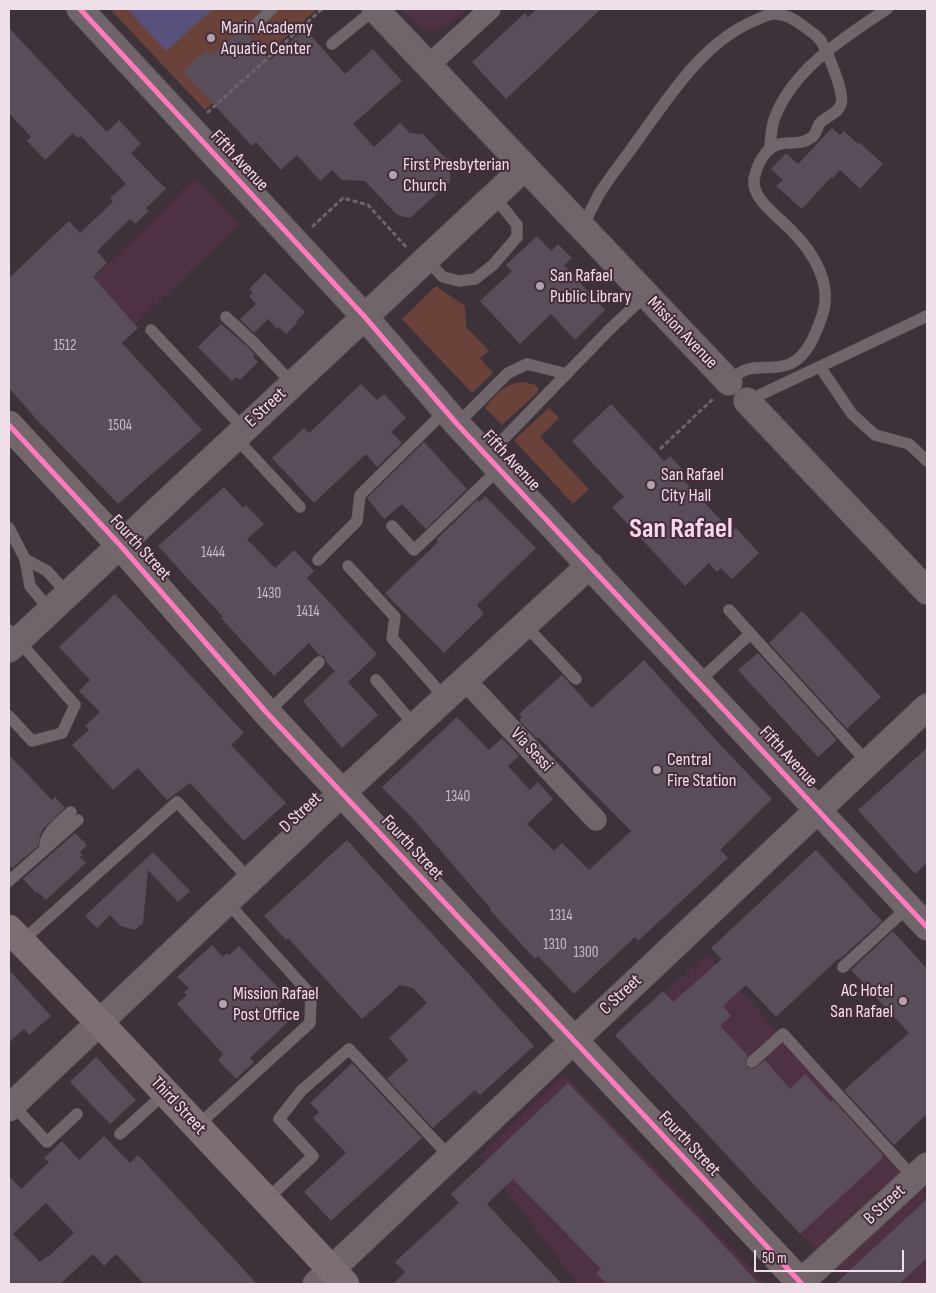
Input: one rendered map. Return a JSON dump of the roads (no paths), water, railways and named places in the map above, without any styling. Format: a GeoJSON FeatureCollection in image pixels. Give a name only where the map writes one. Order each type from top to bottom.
{"type":"FeatureCollection","features":[{"type":"Feature","properties":{"kind":"main road","name":"Fourth Street"},"geometry":{"type":"LineString","coordinates":[[9,425],[120,545],[342,794],[800,1284]]}},
{"type":"Feature","properties":{"kind":"main road","name":"Third Street"},"geometry":{"type":"LineString","coordinates":[[15,935],[266,1200],[331,1279]]}},
{"type":"Feature","properties":{"kind":"street","name":"Fifth Avenue"},"geometry":{"type":"LineString","coordinates":[[80,9],[364,316],[451,418],[927,928]]}},
{"type":"Feature","properties":{"kind":"street","name":"Mission Avenue"},"geometry":{"type":"LineString","coordinates":[[375,9],[646,295],[722,390],[747,401],[927,591]]}},
{"type":"Feature","properties":{"kind":"street"},"geometry":{"type":"LineString","coordinates":[[429,65],[490,9]]}},
{"type":"Feature","properties":{"kind":"street","name":"E Street"},"geometry":{"type":"LineString","coordinates":[[12,640],[120,545],[524,168]]}},
{"type":"Feature","properties":{"kind":"street","name":"D Street"},"geometry":{"type":"LineString","coordinates":[[11,1107],[250,880],[590,565]]}},
{"type":"Feature","properties":{"kind":"street","name":"Via Sessi"},"geometry":{"type":"LineString","coordinates":[[466,681],[596,820]]}},
{"type":"Feature","properties":{"kind":"street","name":"C Street"},"geometry":{"type":"LineString","coordinates":[[331,1279],[450,1157],[927,707]]}},
{"type":"Feature","properties":{"kind":"street","name":"B Street"},"geometry":{"type":"LineString","coordinates":[[800,1284],[923,1171]]}},
{"type":"Feature","properties":{"kind":"lane"},"geometry":{"type":"LineString","coordinates":[[254,26],[272,9]]}},
{"type":"Feature","properties":{"kind":"lane"},"geometry":{"type":"LineString","coordinates":[[332,44],[375,9]]}},
{"type":"Feature","properties":{"kind":"lane"},"geometry":{"type":"LineString","coordinates":[[722,390],[735,374],[746,369],[791,363],[805,352],[812,340],[826,303],[826,287],[817,264],[793,232],[760,199],[754,187],[757,168],[770,148],[774,118],[786,95],[825,51],[887,9]]}},
{"type":"Feature","properties":{"kind":"lane"},"geometry":{"type":"LineString","coordinates":[[582,228],[601,191],[666,100],[693,67],[717,45],[746,24],[771,14],[790,16],[820,41],[841,92],[841,104],[836,112],[819,124],[816,133],[812,137],[801,142],[779,144],[770,148]]}},
{"type":"Feature","properties":{"kind":"lane"},"geometry":{"type":"LineString","coordinates":[[423,261],[443,277],[459,281],[474,279],[493,265],[517,237],[517,225],[494,196]]}},
{"type":"Feature","properties":{"kind":"lane"},"geometry":{"type":"LineString","coordinates":[[392,526],[414,550],[493,463],[567,374],[646,295]]}},
{"type":"Feature","properties":{"kind":"lane"},"geometry":{"type":"LineString","coordinates":[[747,401],[927,316]]}},
{"type":"Feature","properties":{"kind":"lane"},"geometry":{"type":"LineString","coordinates":[[226,317],[292,383]]}},
{"type":"Feature","properties":{"kind":"lane"},"geometry":{"type":"LineString","coordinates":[[151,330],[300,506]]}},
{"type":"Feature","properties":{"kind":"lane"},"geometry":{"type":"LineString","coordinates":[[318,560],[357,521],[360,495],[508,372],[527,364],[567,374]]}},
{"type":"Feature","properties":{"kind":"lane"},"geometry":{"type":"LineString","coordinates":[[820,367],[852,414],[875,435],[908,444],[927,461]]}},
{"type":"Feature","properties":{"kind":"lane"},"geometry":{"type":"LineString","coordinates":[[9,528],[25,559],[30,586],[58,601]]}},
{"type":"Feature","properties":{"kind":"lane"},"geometry":{"type":"LineString","coordinates":[[25,559],[47,571],[58,601]]}},
{"type":"Feature","properties":{"kind":"lane"},"geometry":{"type":"LineString","coordinates":[[348,566],[395,617],[392,638],[446,699]]}},
{"type":"Feature","properties":{"kind":"lane"},"geometry":{"type":"LineString","coordinates":[[729,610],[868,763]]}},
{"type":"Feature","properties":{"kind":"lane"},"geometry":{"type":"LineString","coordinates":[[525,625],[576,679]]}},
{"type":"Feature","properties":{"kind":"lane"},"geometry":{"type":"LineString","coordinates":[[698,682],[750,634]]}},
{"type":"Feature","properties":{"kind":"lane"},"geometry":{"type":"LineString","coordinates":[[9,716],[32,741],[62,733],[75,705],[12,640]]}},
{"type":"Feature","properties":{"kind":"lane"},"geometry":{"type":"LineString","coordinates":[[267,712],[319,662]]}},
{"type":"Feature","properties":{"kind":"lane"},"geometry":{"type":"LineString","coordinates":[[376,680],[416,727]]}},
{"type":"Feature","properties":{"kind":"lane"},"geometry":{"type":"LineString","coordinates":[[15,935],[177,802],[250,880]]}},
{"type":"Feature","properties":{"kind":"lane"},"geometry":{"type":"LineString","coordinates":[[9,881],[45,849],[74,816]]}},
{"type":"Feature","properties":{"kind":"lane"},"geometry":{"type":"LineString","coordinates":[[197,1126],[310,1023],[311,995],[227,902]]}},
{"type":"Feature","properties":{"kind":"lane"},"geometry":{"type":"LineString","coordinates":[[843,966],[908,907]]}},
{"type":"Feature","properties":{"kind":"lane"},"geometry":{"type":"LineString","coordinates":[[752,1062],[783,1034],[923,1171]]}},
{"type":"Feature","properties":{"kind":"lane"},"geometry":{"type":"LineString","coordinates":[[266,1200],[313,1156],[279,1119],[301,1091],[349,1049],[450,1157]]}},
{"type":"Feature","properties":{"kind":"lane"},"geometry":{"type":"LineString","coordinates":[[120,1134],[165,1092]]}},
{"type":"Feature","properties":{"kind":"lane"},"geometry":{"type":"LineString","coordinates":[[11,1107],[47,1142],[77,1114]]}},
{"type":"Feature","properties":{"kind":"place","name":"Marin Academy Aquatic Center"},"geometry":{"type":"Point","coordinates":[211,38]}},
{"type":"Feature","properties":{"kind":"place","name":"First Presbyterian Church"},"geometry":{"type":"Point","coordinates":[393,175]}},
{"type":"Feature","properties":{"kind":"place","name":"San Rafael Public Library"},"geometry":{"type":"Point","coordinates":[540,286]}},
{"type":"Feature","properties":{"kind":"place","name":"San Rafael City Hall"},"geometry":{"type":"Point","coordinates":[651,485]}},
{"type":"Feature","properties":{"kind":"place","name":"Central Fire Station"},"geometry":{"type":"Point","coordinates":[657,770]}},
{"type":"Feature","properties":{"kind":"place","name":"AC Hotel San Rafael"},"geometry":{"type":"Point","coordinates":[903,1001]}},
{"type":"Feature","properties":{"kind":"place","name":"Mission Rafael Post Office"},"geometry":{"type":"Point","coordinates":[223,1004]}},
{"type":"Feature","properties":{"kind":"district","name":"San Rafael"},"geometry":{"type":"Point","coordinates":[681,530]}}]}
